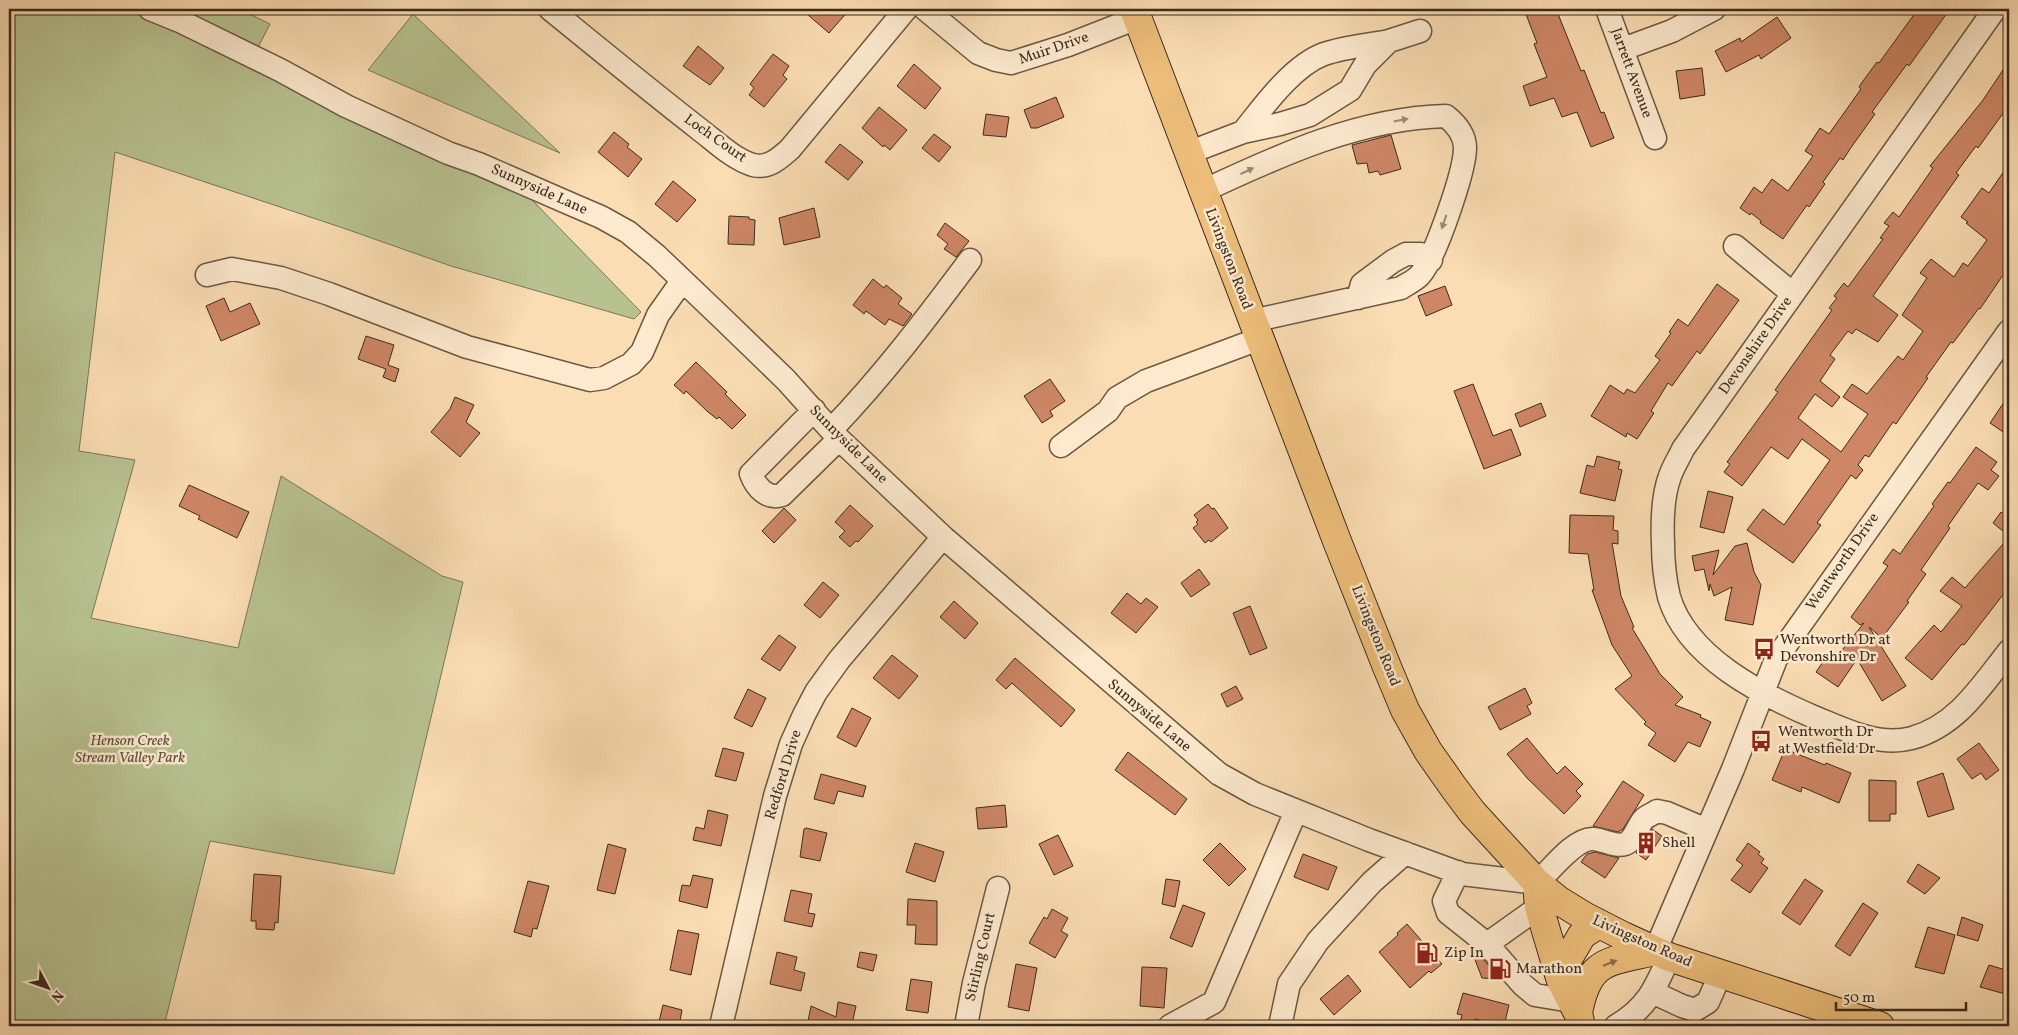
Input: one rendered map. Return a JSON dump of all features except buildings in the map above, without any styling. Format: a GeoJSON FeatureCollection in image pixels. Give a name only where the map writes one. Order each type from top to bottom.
{"type":"FeatureCollection","features":[{"type":"Feature","properties":{"kind":"main road","name":"Livingston Road"},"geometry":{"type":"LineString","coordinates":[[1135,13],[1336,541],[1405,710],[1428,751],[1472,812],[1538,895],[1570,907],[1599,924],[1662,954],[1829,1019],[1880,1026]]}},
{"type":"Feature","properties":{"kind":"main road"},"geometry":{"type":"LineString","coordinates":[[1538,895],[1573,1002]]}},
{"type":"Feature","properties":{"kind":"main road"},"geometry":{"type":"LineString","coordinates":[[1573,1002],[1566,962],[1582,935],[1599,924]]}},
{"type":"Feature","properties":{"kind":"main road"},"geometry":{"type":"LineString","coordinates":[[1573,1002],[1590,978],[1608,962],[1662,954]]}},
{"type":"Feature","properties":{"kind":"street","name":"Sunnyside Lane"},"geometry":{"type":"LineString","coordinates":[[150,9],[182,22],[280,70],[346,106],[448,153],[479,164],[601,217],[639,241],[730,325],[814,410],[835,434],[943,537],[1114,686],[1219,774],[1255,794],[1406,853],[1458,872],[1538,895]]}},
{"type":"Feature","properties":{"kind":"street","name":"Loch Court"},"geometry":{"type":"LineString","coordinates":[[550,9],[670,106],[728,150],[744,161],[762,166],[776,161],[790,149],[906,9]]}},
{"type":"Feature","properties":{"kind":"street","name":"Muir Drive"},"geometry":{"type":"LineString","coordinates":[[925,9],[978,53],[1011,63],[1059,48],[1135,13]]}},
{"type":"Feature","properties":{"kind":"street","name":"Jarrett Avenue"},"geometry":{"type":"LineString","coordinates":[[1607,9],[1655,138]]}},
{"type":"Feature","properties":{"kind":"street"},"geometry":{"type":"LineString","coordinates":[[1623,49],[1672,30],[1714,9]]}},
{"type":"Feature","properties":{"kind":"street","name":"Devonshire Drive"},"geometry":{"type":"LineString","coordinates":[[1995,9],[1683,449],[1670,476],[1664,510],[1663,553],[1665,576],[1670,598],[1678,615],[1688,632],[1724,668],[1762,692],[1806,713],[1861,735],[1888,740],[1907,739],[1941,726],[1967,704],[2009,651]]}},
{"type":"Feature","properties":{"kind":"street"},"geometry":{"type":"LineString","coordinates":[[1244,132],[1293,73],[1323,54],[1389,41],[1420,31]]}},
{"type":"Feature","properties":{"kind":"street"},"geometry":{"type":"LineString","coordinates":[[1188,153],[1244,132],[1310,115],[1350,90],[1364,65],[1389,41]]}},
{"type":"Feature","properties":{"kind":"street"},"geometry":{"type":"LineString","coordinates":[[1061,446],[1108,411],[1117,398],[1146,381],[1256,330],[1358,298],[1362,284],[1406,254],[1421,254],[1431,260],[1460,176],[1465,146],[1458,126],[1446,116],[1419,116],[1353,130],[1276,157],[1202,191]]}},
{"type":"Feature","properties":{"kind":"street"},"geometry":{"type":"LineString","coordinates":[[1734,246],[1793,294]]}},
{"type":"Feature","properties":{"kind":"street"},"geometry":{"type":"LineString","coordinates":[[814,410],[751,474],[755,484],[768,495],[776,497],[782,495],[835,434],[905,347],[970,260]]}},
{"type":"Feature","properties":{"kind":"street"},"geometry":{"type":"LineString","coordinates":[[207,276],[232,269],[281,278],[467,347],[590,380],[604,378],[630,364],[642,352],[658,315],[682,281]]}},
{"type":"Feature","properties":{"kind":"street","name":"Wentworth Drive"},"geometry":{"type":"LineString","coordinates":[[1630,1022],[1652,992],[1662,954],[1707,830],[1733,770],[1772,666],[1780,652],[2009,331]]}},
{"type":"Feature","properties":{"kind":"street","name":"Redford Drive"},"geometry":{"type":"LineString","coordinates":[[721,1026],[775,796],[789,750],[804,715],[816,692],[839,660],[943,537]]}},
{"type":"Feature","properties":{"kind":"street"},"geometry":{"type":"LineString","coordinates":[[1170,1026],[1214,1002],[1296,811]]}},
{"type":"Feature","properties":{"kind":"street"},"geometry":{"type":"LineString","coordinates":[[1487,944],[1538,895],[1572,848],[1583,840],[1593,839],[1615,844],[1625,844],[1631,840],[1644,819],[1657,811],[1668,813],[1707,830]]}},
{"type":"Feature","properties":{"kind":"street"},"geometry":{"type":"LineString","coordinates":[[1280,1026],[1289,984],[1318,941],[1372,882],[1406,853]]}},
{"type":"Feature","properties":{"kind":"street"},"geometry":{"type":"LineString","coordinates":[[1458,872],[1444,901],[1448,913],[1487,944],[1523,985],[1535,994],[1573,1002]]}},
{"type":"Feature","properties":{"kind":"street","name":"Stirling Court"},"geometry":{"type":"LineString","coordinates":[[966,1026],[976,974],[998,888]]}},
{"type":"Feature","properties":{"kind":"street"},"geometry":{"type":"LineString","coordinates":[[1652,992],[1695,1010],[1708,1002],[1720,975]]}},
{"type":"Feature","properties":{"kind":"green space","name":"Henson Creek Stream Valley Park"},"geometry":{"type":"Polygon","coordinates":[[[9,9],[239,9],[270,24],[255,53],[501,168],[641,312],[634,319],[451,266],[115,152],[79,451],[135,460],[91,618],[238,648],[281,476],[442,576],[463,582],[394,874],[210,841],[164,1026],[9,1026],[9,9]]]}},
{"type":"Feature","properties":{"kind":"green space"},"geometry":{"type":"Polygon","coordinates":[[[413,14],[560,153],[368,70],[413,14]]]}},
{"type":"Feature","properties":{"kind":"place","name":"Wentworth Dr at Devonshire Dr"},"geometry":{"type":"Point","coordinates":[1764,649]}},
{"type":"Feature","properties":{"kind":"place","name":"Wentworth Dr at Westfield Dr"},"geometry":{"type":"Point","coordinates":[1761,741]}},
{"type":"Feature","properties":{"kind":"place","name":"Shell"},"geometry":{"type":"Point","coordinates":[1646,843]}},
{"type":"Feature","properties":{"kind":"place","name":"Zip In"},"geometry":{"type":"Point","coordinates":[1427,953]}},
{"type":"Feature","properties":{"kind":"place","name":"Marathon"},"geometry":{"type":"Point","coordinates":[1500,969]}}]}
